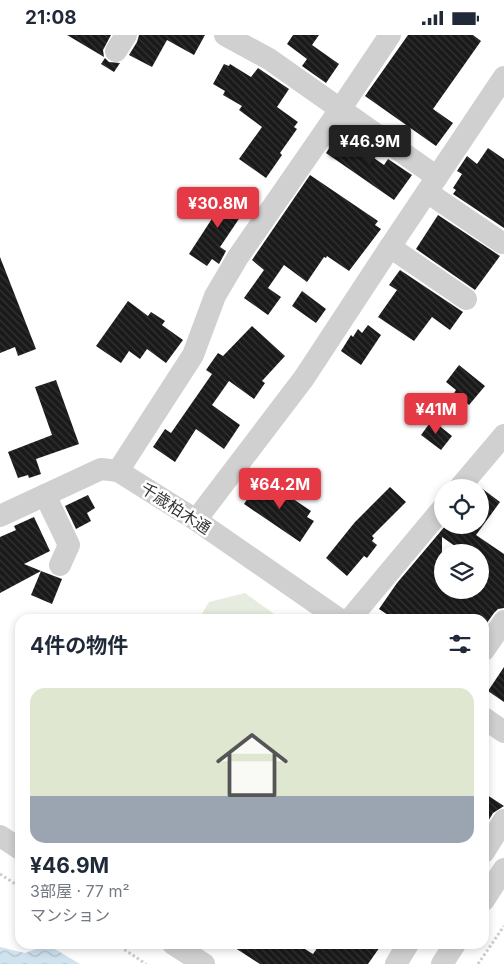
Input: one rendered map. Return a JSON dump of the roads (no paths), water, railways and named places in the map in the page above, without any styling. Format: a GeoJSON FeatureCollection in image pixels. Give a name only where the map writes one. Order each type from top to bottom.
{"type":"FeatureCollection","features":[{"type":"Feature","properties":{"kind":"street"},"geometry":{"type":"LineString","coordinates":[[225,35],[269,59],[341,109],[502,243]]}},
{"type":"Feature","properties":{"kind":"street"},"geometry":{"type":"LineString","coordinates":[[0,516],[101,469],[118,471],[193,355],[214,296],[238,257],[390,35]]}},
{"type":"Feature","properties":{"kind":"street"},"geometry":{"type":"LineString","coordinates":[[196,520],[304,379],[432,184],[502,86]]}},
{"type":"Feature","properties":{"kind":"street"},"geometry":{"type":"LineString","coordinates":[[390,247],[466,299]]}},
{"type":"Feature","properties":{"kind":"street"},"geometry":{"type":"LineString","coordinates":[[467,479],[504,435]]}},
{"type":"Feature","properties":{"kind":"street","name":"千歳柏木通"},"geometry":{"type":"LineString","coordinates":[[118,471],[196,520],[331,614]]}},
{"type":"Feature","properties":{"kind":"street"},"geometry":{"type":"LineString","coordinates":[[45,495],[69,545],[60,565]]}},
{"type":"Feature","properties":{"kind":"street"},"geometry":{"type":"LineString","coordinates":[[354,614],[434,519]]}},
{"type":"Feature","properties":{"kind":"street"},"geometry":{"type":"LineString","coordinates":[[489,643],[504,621]]}},
{"type":"Feature","properties":{"kind":"street"},"geometry":{"type":"LineString","coordinates":[[489,722],[504,732]]}},
{"type":"Feature","properties":{"kind":"street"},"geometry":{"type":"LineString","coordinates":[[489,844],[504,820]]}},
{"type":"Feature","properties":{"kind":"street"},"geometry":{"type":"LineString","coordinates":[[0,837],[15,846]]}},
{"type":"Feature","properties":{"kind":"street"},"geometry":{"type":"LineString","coordinates":[[489,892],[504,869]]}},
{"type":"Feature","properties":{"kind":"street"},"geometry":{"type":"LineString","coordinates":[[181,949],[204,964]]}},
{"type":"Feature","properties":{"kind":"street"},"geometry":{"type":"LineString","coordinates":[[396,964],[405,949]]}},
{"type":"Feature","properties":{"kind":"street"},"geometry":{"type":"LineString","coordinates":[[442,964],[452,949]]}},
{"type":"Feature","properties":{"kind":"water"},"geometry":{"type":"Polygon","coordinates":[[[0,947],[25,953],[36,949],[55,949],[80,964],[0,964],[0,947]]]}}]}
